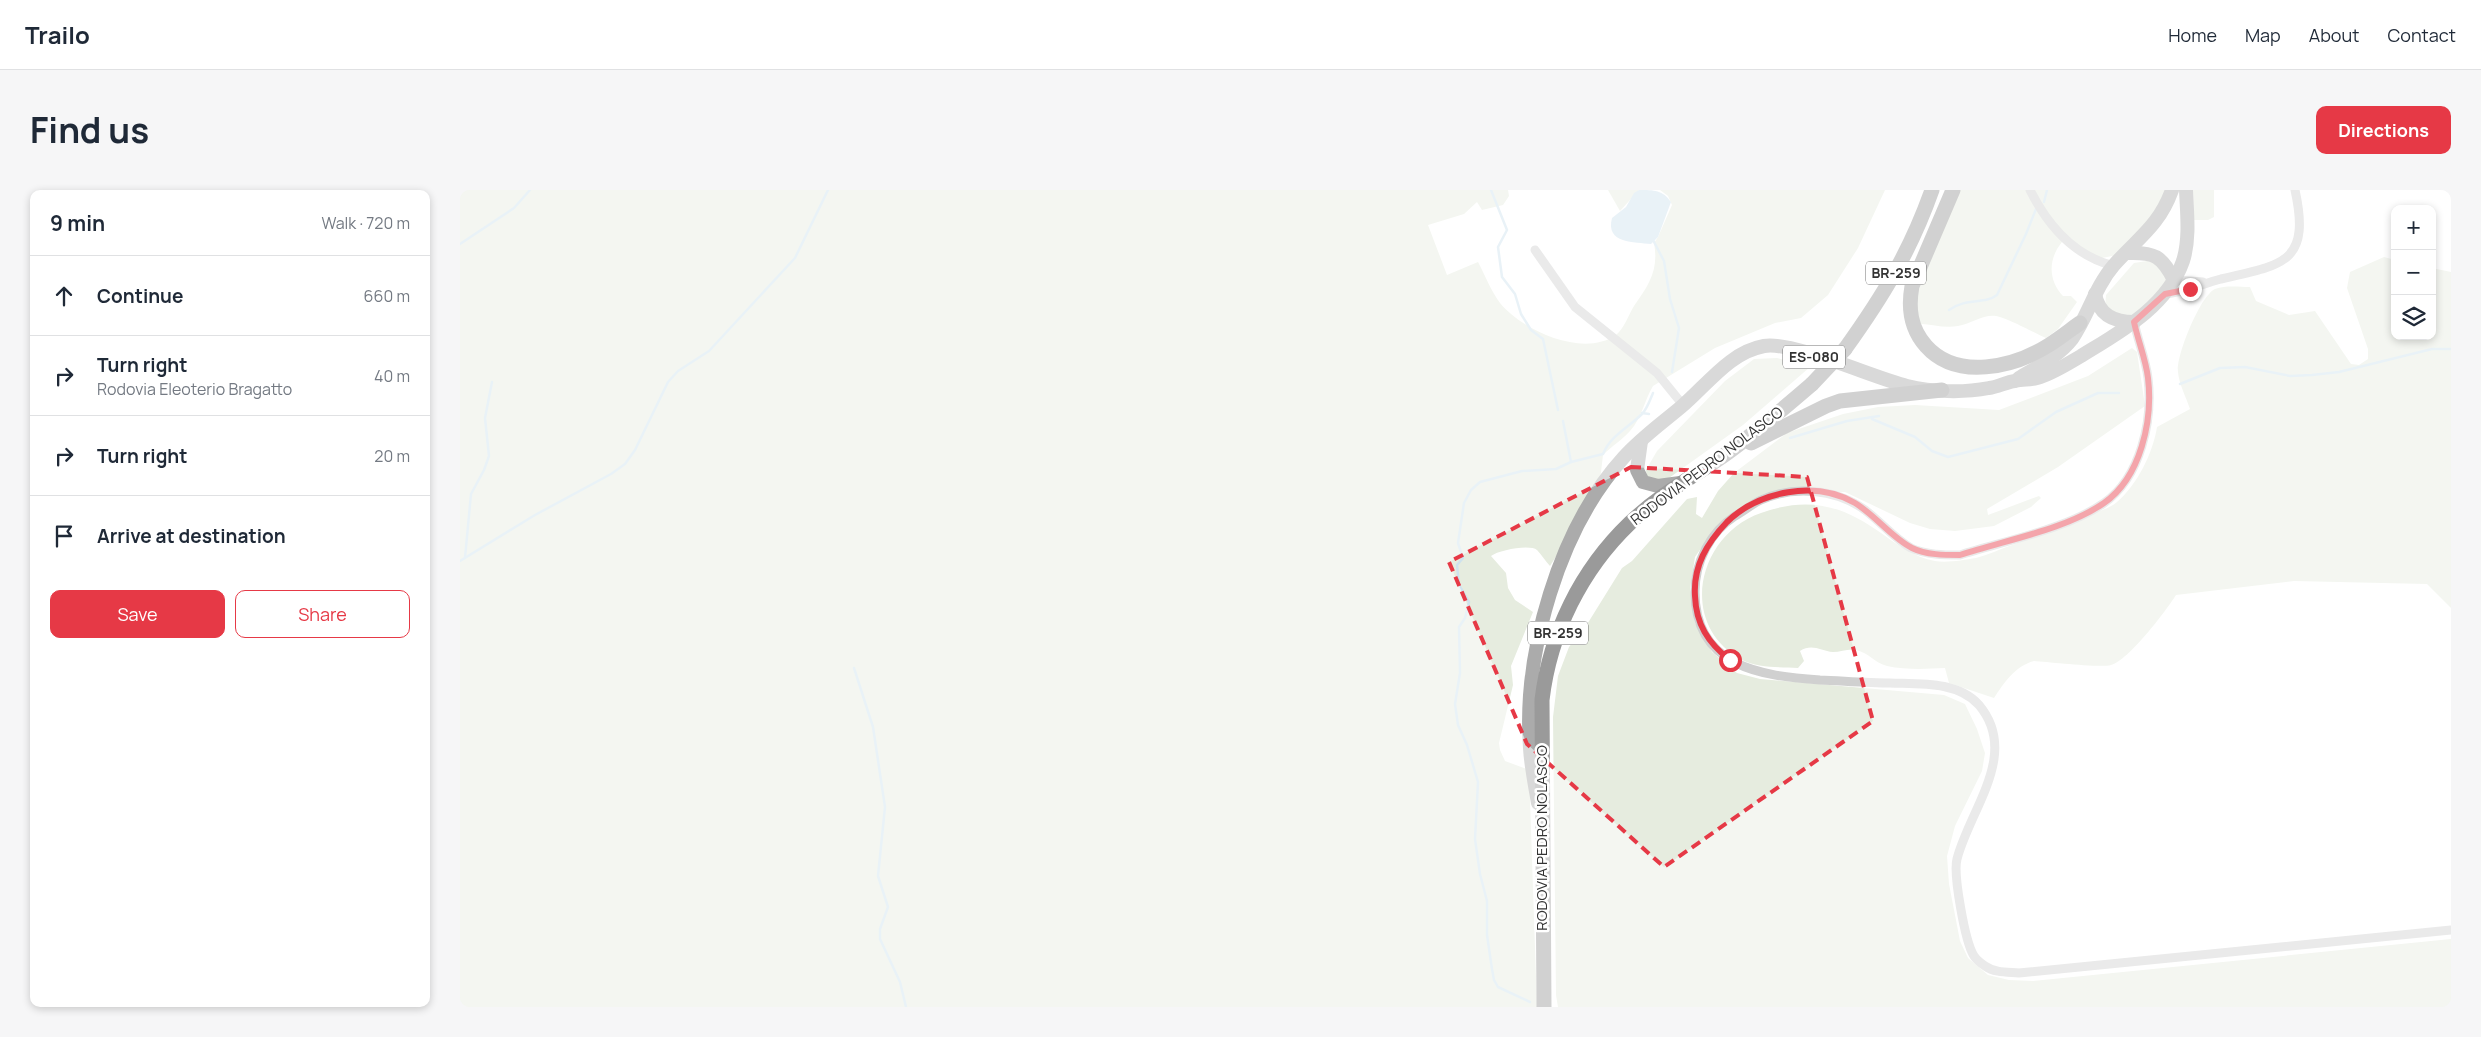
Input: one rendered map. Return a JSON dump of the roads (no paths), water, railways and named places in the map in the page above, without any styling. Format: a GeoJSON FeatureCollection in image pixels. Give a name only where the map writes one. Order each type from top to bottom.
{"type":"FeatureCollection","features":[{"type":"Feature","properties":{"kind":"highway","name":"RODOVIA PEDRO NOLASCO"},"geometry":{"type":"LineString","coordinates":[[1544,1007],[1541,828],[1542,700],[1548,662],[1563,617],[1599,559],[1630,522],[1680,483],[1722,456],[1812,384],[1846,349],[1882,298],[1905,258],[1932,190]]}},
{"type":"Feature","properties":{"kind":"highway","name":"ES-080"},"geometry":{"type":"LineString","coordinates":[[1953,190],[1912,286],[1909,302],[1914,328],[1927,348],[1940,358],[1953,364],[1977,368],[2028,355],[2048,346],[2080,323]]}},
{"type":"Feature","properties":{"kind":"highway","name":"ES-080"},"geometry":{"type":"LineString","coordinates":[[1722,456],[1821,408],[1840,401],[1942,390]]}},
{"type":"Feature","properties":{"kind":"main road","name":"ES-080"},"geometry":{"type":"LineString","coordinates":[[1641,441],[1734,358],[1766,346],[1796,351],[1906,386],[1942,390],[1990,388],[2017,380],[2072,339],[2095,294],[2114,266],[2128,253],[2165,210],[2172,190]]}},
{"type":"Feature","properties":{"kind":"main road"},"geometry":{"type":"LineString","coordinates":[[2017,380],[2035,379],[2056,370],[2122,331],[2165,294],[2183,262],[2187,245],[2186,190]]}},
{"type":"Feature","properties":{"kind":"main road"},"geometry":{"type":"LineString","coordinates":[[2128,253],[2144,252],[2158,257],[2174,280]]}},
{"type":"Feature","properties":{"kind":"main road"},"geometry":{"type":"LineString","coordinates":[[2095,294],[2100,308],[2111,318],[2134,322]]}},
{"type":"Feature","properties":{"kind":"main road"},"geometry":{"type":"LineString","coordinates":[[1641,441],[1637,470],[1643,482],[1658,486],[1680,483]]}},
{"type":"Feature","properties":{"kind":"main road"},"geometry":{"type":"LineString","coordinates":[[1541,828],[1530,748],[1530,719],[1536,652],[1543,612],[1568,545],[1588,505],[1623,458],[1641,441]]}},
{"type":"Feature","properties":{"kind":"street"},"geometry":{"type":"LineString","coordinates":[[2030,190],[2042,212],[2064,240],[2088,257],[2114,266]]}},
{"type":"Feature","properties":{"kind":"street"},"geometry":{"type":"LineString","coordinates":[[2165,294],[2262,270],[2290,256],[2297,246],[2300,234],[2300,214],[2295,190]]}},
{"type":"Feature","properties":{"kind":"street"},"geometry":{"type":"LineString","coordinates":[[1534,250],[1568,298],[1588,318],[1621,342],[1656,373],[1683,405]]}},
{"type":"Feature","properties":{"kind":"street"},"geometry":{"type":"LineString","coordinates":[[2174,280],[2206,283]]}},
{"type":"Feature","properties":{"kind":"street"},"geometry":{"type":"LineString","coordinates":[[1555,291],[1568,298]]}},
{"type":"Feature","properties":{"kind":"street"},"geometry":{"type":"LineString","coordinates":[[2134,322],[2148,376],[2150,402],[2147,428],[2136,460],[2124,482],[2105,502],[2061,524],[1960,555],[1946,555],[1911,548],[1854,502],[1839,496],[1807,490],[1776,494],[1759,501],[1731,519],[1711,539],[1701,557],[1695,579],[1696,610],[1702,630],[1717,650],[1730,660],[1754,672],[1792,678],[1936,685],[1964,692],[1977,703],[1987,716],[1993,733],[1996,755],[1989,781],[1956,861],[1957,879],[1969,943],[1975,957],[1991,969],[2019,973],[2451,930]]}},
{"type":"Feature","properties":{"kind":"street"},"geometry":{"type":"LineString","coordinates":[[2122,331],[2139,341]]}},
{"type":"Feature","properties":{"kind":"water"},"geometry":{"type":"Polygon","coordinates":[[[1639,190],[1658,192],[1665,195],[1671,202],[1658,237],[1651,244],[1623,240],[1613,233],[1611,226],[1612,218],[1626,207],[1634,193],[1639,190]]]}},
{"type":"Feature","properties":{"kind":"waterway"},"geometry":{"type":"LineString","coordinates":[[460,244],[514,208],[530,190]]}},
{"type":"Feature","properties":{"kind":"waterway"},"geometry":{"type":"LineString","coordinates":[[460,561],[535,515],[611,474],[625,464],[635,450],[668,382],[678,371],[709,351],[795,258],[828,190]]}},
{"type":"Feature","properties":{"kind":"waterway"},"geometry":{"type":"LineString","coordinates":[[1491,190],[1507,230],[1498,247],[1502,277],[1515,294],[1521,314],[1531,330],[1543,339],[1558,410]]}},
{"type":"Feature","properties":{"kind":"waterway"},"geometry":{"type":"LineString","coordinates":[[2044,202],[2047,190]]}},
{"type":"Feature","properties":{"kind":"waterway"},"geometry":{"type":"LineString","coordinates":[[1949,310],[1962,304],[1987,300],[1997,295],[2036,209]]}},
{"type":"Feature","properties":{"kind":"waterway"},"geometry":{"type":"LineString","coordinates":[[1653,240],[1664,261],[1670,299],[1679,328],[1672,372]]}},
{"type":"Feature","properties":{"kind":"waterway"},"geometry":{"type":"LineString","coordinates":[[2180,384],[2220,368],[2245,367],[2290,376],[2312,375],[2339,372],[2432,349],[2451,349]]}},
{"type":"Feature","properties":{"kind":"waterway"},"geometry":{"type":"LineString","coordinates":[[465,558],[471,494],[489,456],[485,418],[492,382]]}},
{"type":"Feature","properties":{"kind":"waterway"},"geometry":{"type":"LineString","coordinates":[[1530,1002],[1498,987],[1494,980],[1487,935],[1487,901],[1480,874],[1475,839],[1478,782],[1467,745],[1458,725],[1455,704],[1460,673],[1459,627],[1465,618],[1469,602],[1459,585],[1457,565],[1463,558],[1458,543],[1464,503],[1471,490],[1480,482],[1522,471],[1556,469],[1571,462],[1603,454],[1610,442],[1644,412],[1653,393]]}},
{"type":"Feature","properties":{"kind":"waterway"},"geometry":{"type":"LineString","coordinates":[[1872,419],[1915,437],[1932,451],[1948,457],[2018,439],[2056,412],[2098,393],[2119,393]]}},
{"type":"Feature","properties":{"kind":"waterway"},"geometry":{"type":"LineString","coordinates":[[1642,413],[1649,414]]}},
{"type":"Feature","properties":{"kind":"waterway"},"geometry":{"type":"LineString","coordinates":[[1790,438],[1847,421],[1879,416]]}},
{"type":"Feature","properties":{"kind":"waterway"},"geometry":{"type":"LineString","coordinates":[[1563,421],[1571,462]]}},
{"type":"Feature","properties":{"kind":"waterway"},"geometry":{"type":"LineString","coordinates":[[854,668],[873,727],[885,807],[878,876],[888,907],[880,929],[880,939],[900,982],[906,1007]]}}]}
